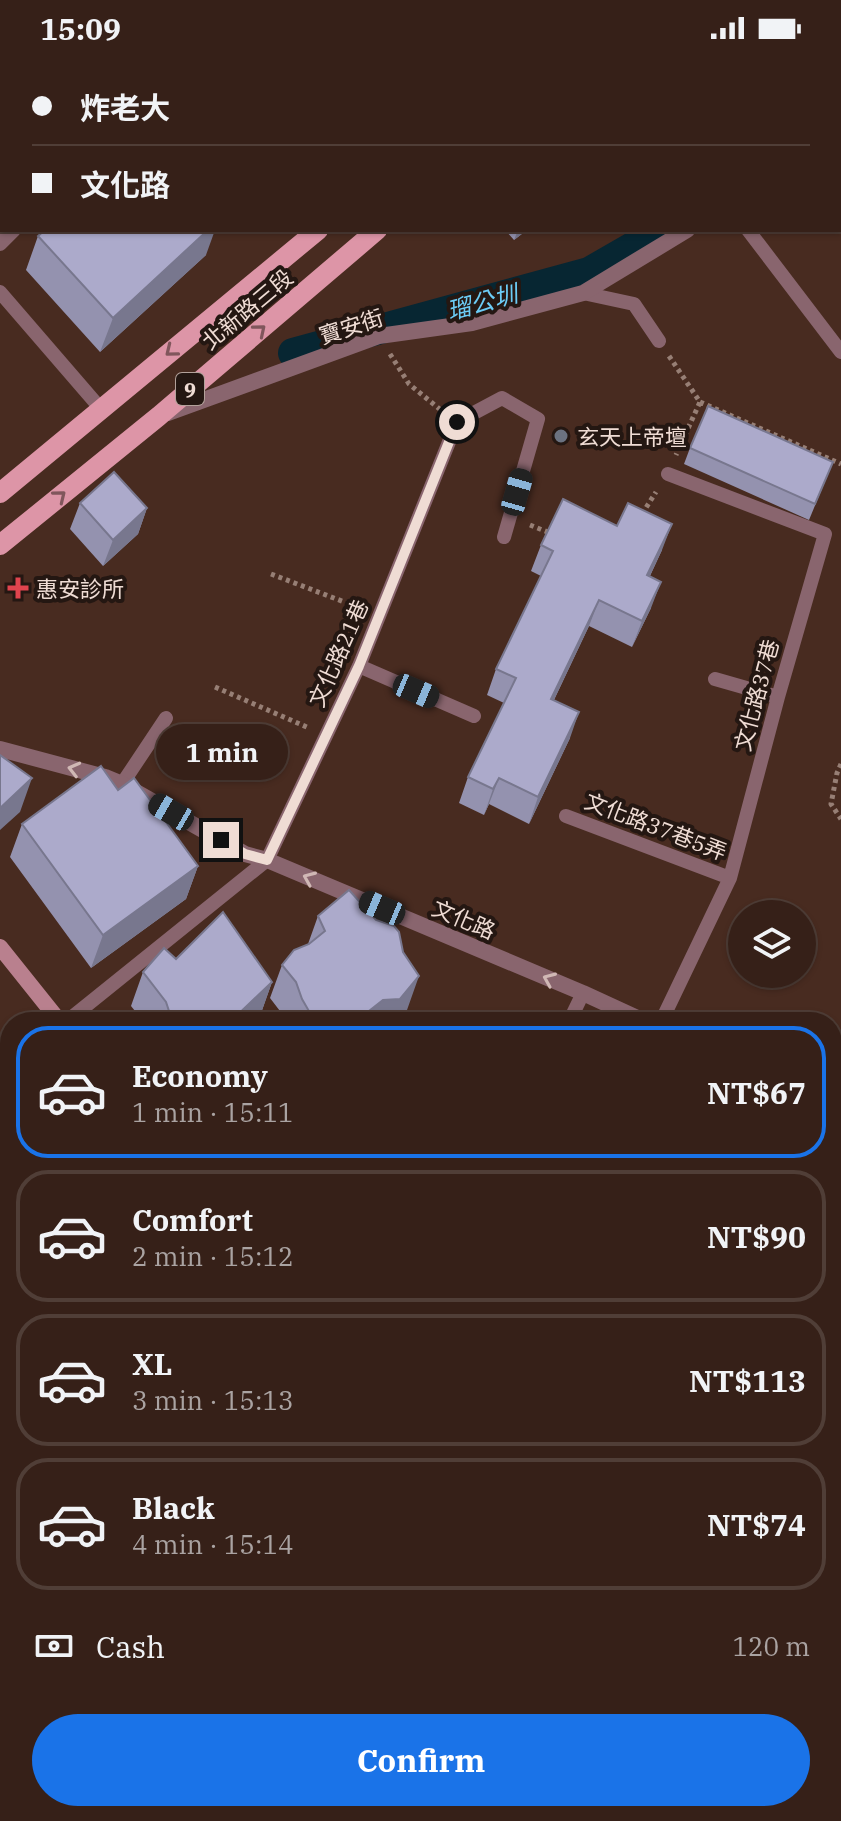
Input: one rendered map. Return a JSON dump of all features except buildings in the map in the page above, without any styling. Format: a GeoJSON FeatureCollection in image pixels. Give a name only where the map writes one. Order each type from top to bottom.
{"type":"FeatureCollection","features":[{"type":"Feature","properties":{"kind":"main road","name":"北新路三段"},"geometry":{"type":"LineString","coordinates":[[0,493],[316,232]]}},
{"type":"Feature","properties":{"kind":"main road","name":"北新路三段"},"geometry":{"type":"LineString","coordinates":[[0,545],[159,416],[375,232]]}},
{"type":"Feature","properties":{"kind":"street","name":"寶安街"},"geometry":{"type":"LineString","coordinates":[[159,416],[379,336],[472,323],[583,293],[684,232]]}},
{"type":"Feature","properties":{"kind":"street","name":"文化路"},"geometry":{"type":"LineString","coordinates":[[0,749],[122,784],[245,854],[267,860],[624,1012]]}},
{"type":"Feature","properties":{"kind":"street"},"geometry":{"type":"LineString","coordinates":[[0,947],[52,1012]]}},
{"type":"Feature","properties":{"kind":"lane"},"geometry":{"type":"LineString","coordinates":[[750,232],[841,352]]}},
{"type":"Feature","properties":{"kind":"lane"},"geometry":{"type":"LineString","coordinates":[[0,292],[101,409]]}},
{"type":"Feature","properties":{"kind":"lane"},"geometry":{"type":"LineString","coordinates":[[583,293],[634,304],[659,341]]}},
{"type":"Feature","properties":{"kind":"lane"},"geometry":{"type":"LineString","coordinates":[[457,422],[502,398],[538,419],[504,537]]}},
{"type":"Feature","properties":{"kind":"lane","name":"文化路21巷"},"geometry":{"type":"LineString","coordinates":[[78,1012],[267,860],[359,666],[457,422]]}},
{"type":"Feature","properties":{"kind":"lane","name":"文化路37巷"},"geometry":{"type":"LineString","coordinates":[[666,1012],[730,878],[825,534],[668,474]]}},
{"type":"Feature","properties":{"kind":"lane"},"geometry":{"type":"LineString","coordinates":[[359,666],[474,716]]}},
{"type":"Feature","properties":{"kind":"lane"},"geometry":{"type":"LineString","coordinates":[[715,679],[778,697]]}},
{"type":"Feature","properties":{"kind":"lane"},"geometry":{"type":"LineString","coordinates":[[122,784],[166,718]]}},
{"type":"Feature","properties":{"kind":"lane","name":"文化路37巷5弄"},"geometry":{"type":"LineString","coordinates":[[566,816],[730,878]]}},
{"type":"Feature","properties":{"kind":"lane"},"geometry":{"type":"LineString","coordinates":[[574,1012],[583,993]]}},
{"type":"Feature","properties":{"kind":"path"},"geometry":{"type":"LineString","coordinates":[[379,336],[409,384],[457,422]]}},
{"type":"Feature","properties":{"kind":"path"},"geometry":{"type":"LineString","coordinates":[[659,341],[700,402],[841,464]]}},
{"type":"Feature","properties":{"kind":"path"},"geometry":{"type":"LineString","coordinates":[[637,522],[668,474],[700,402]]}},
{"type":"Feature","properties":{"kind":"path"},"geometry":{"type":"LineString","coordinates":[[510,517],[562,538]]}},
{"type":"Feature","properties":{"kind":"path"},"geometry":{"type":"LineString","coordinates":[[271,574],[380,615]]}},
{"type":"Feature","properties":{"kind":"path"},"geometry":{"type":"LineString","coordinates":[[215,687],[325,735]]}},
{"type":"Feature","properties":{"kind":"path"},"geometry":{"type":"LineString","coordinates":[[841,764],[831,804],[841,819]]}},
{"type":"Feature","properties":{"kind":"waterway","name":"瑠公圳"},"geometry":{"type":"LineString","coordinates":[[293,353],[589,272],[659,232]]}},
{"type":"Feature","properties":{"kind":"place","name":"玄天上帝壇"},"geometry":{"type":"Point","coordinates":[561,436]}},
{"type":"Feature","properties":{"kind":"place","name":"惠安診所"},"geometry":{"type":"Point","coordinates":[18,588]}},
{"type":"Feature","properties":{"kind":"route"},"geometry":{"type":"LineString","coordinates":[[221,840],[245,854],[267,860],[359,666],[457,422]]}}]}
